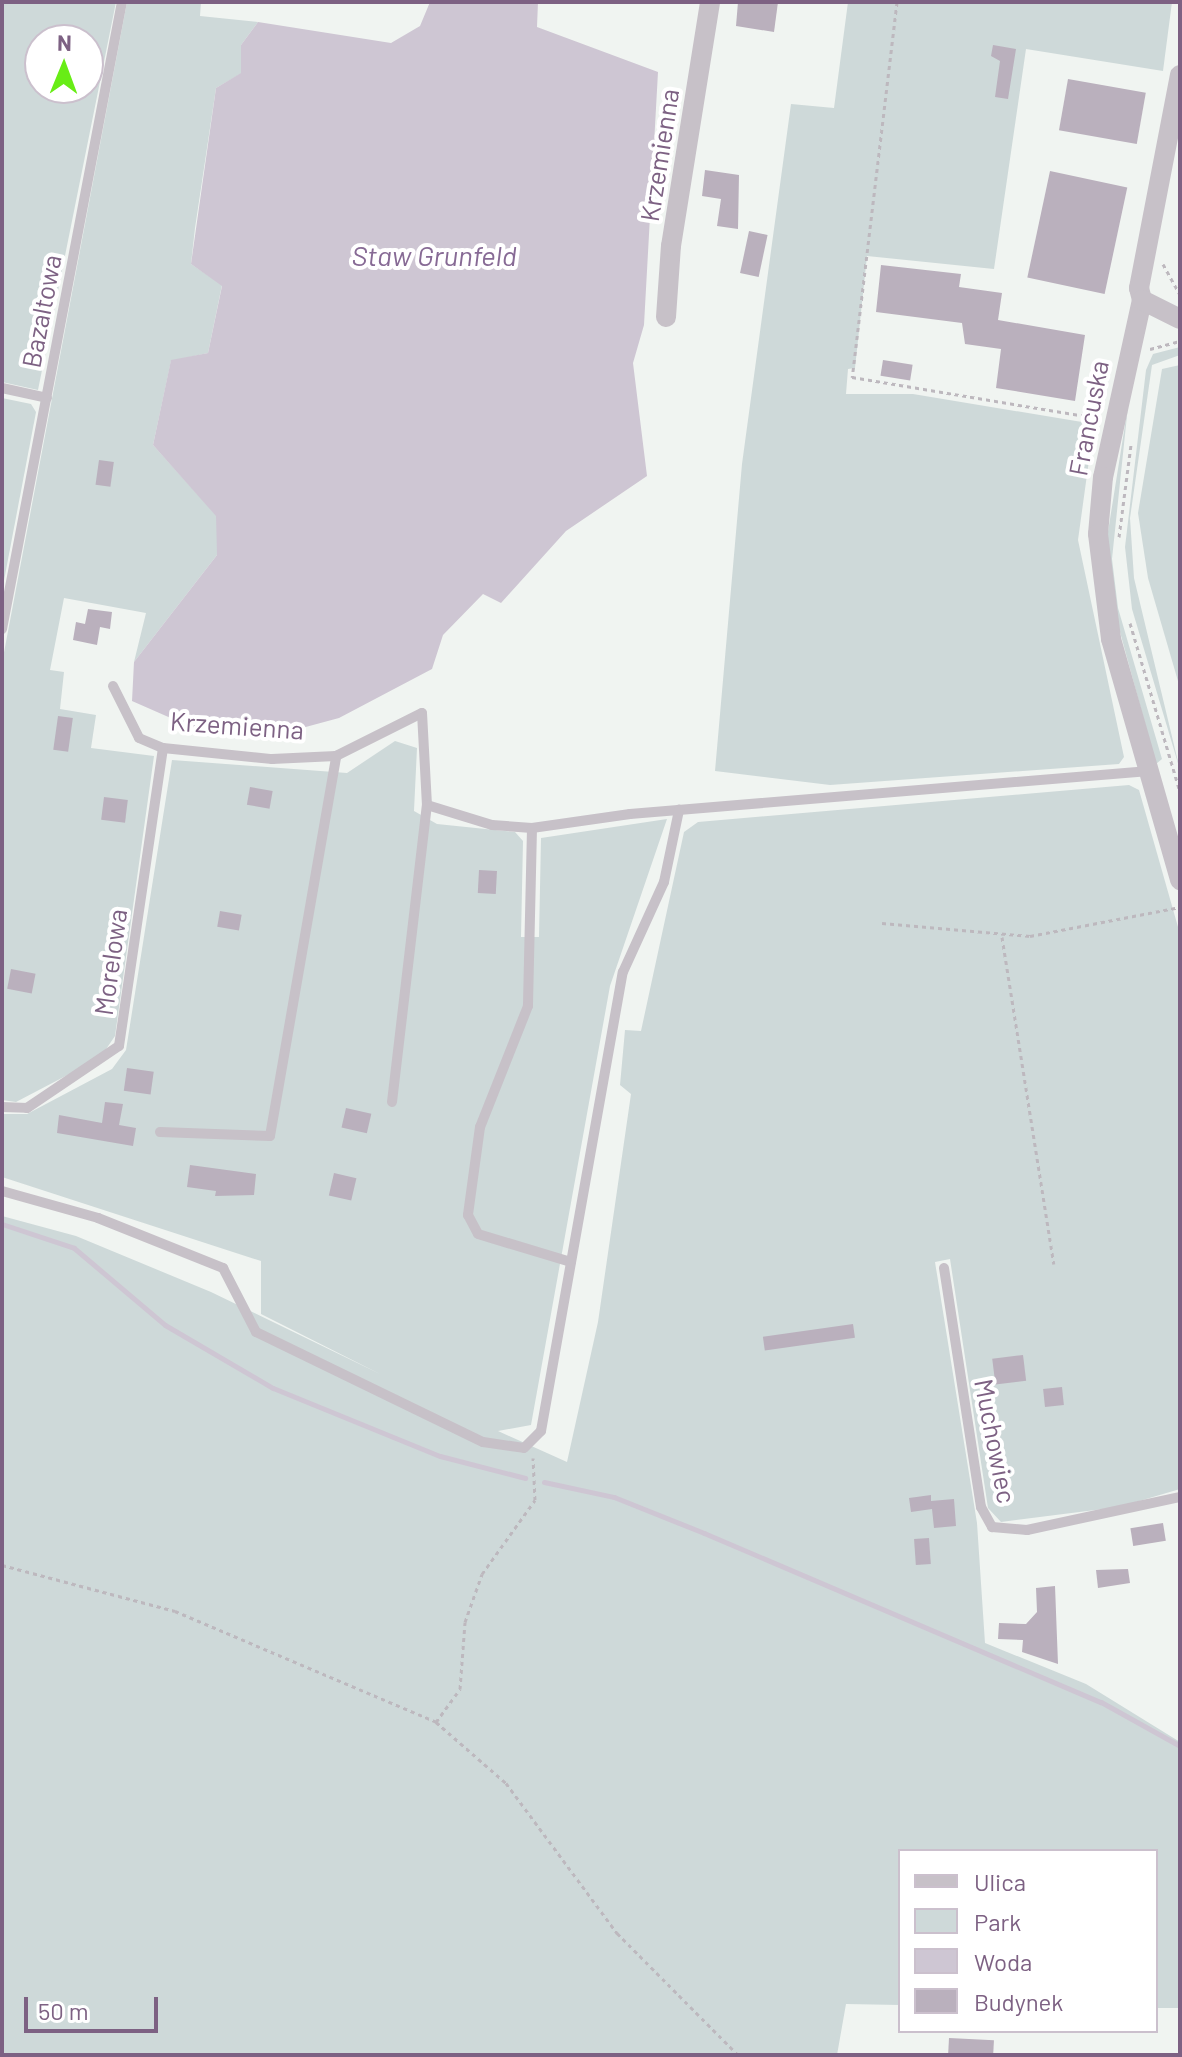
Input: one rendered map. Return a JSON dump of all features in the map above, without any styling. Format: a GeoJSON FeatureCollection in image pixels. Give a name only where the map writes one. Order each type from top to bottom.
{"type":"FeatureCollection","features":[{"type":"Feature","properties":{"kind":"street","name":"Krzemienna"},"geometry":{"type":"LineString","coordinates":[[666,317],[671,246],[710,2]]}},
{"type":"Feature","properties":{"kind":"street","name":"Francuska"},"geometry":{"type":"LineString","coordinates":[[1180,75],[1139,288],[1142,300],[1114,420],[1099,505],[1101,587],[1180,880]]}},
{"type":"Feature","properties":{"kind":"street"},"geometry":{"type":"LineString","coordinates":[[1142,300],[1180,319]]}},
{"type":"Feature","properties":{"kind":"lane","name":"Bazaltowa"},"geometry":{"type":"LineString","coordinates":[[2,629],[122,2]]}},
{"type":"Feature","properties":{"kind":"lane"},"geometry":{"type":"LineString","coordinates":[[2,388],[47,398]]}},
{"type":"Feature","properties":{"kind":"lane","name":"Krzemienna"},"geometry":{"type":"LineString","coordinates":[[113,686],[139,738],[163,748],[272,759],[336,756],[422,713],[427,805]]}},
{"type":"Feature","properties":{"kind":"lane","name":"Morelowa"},"geometry":{"type":"LineString","coordinates":[[2,1107],[27,1108],[119,1046],[163,748]]}},
{"type":"Feature","properties":{"kind":"lane"},"geometry":{"type":"LineString","coordinates":[[160,1132],[270,1136],[336,756]]}},
{"type":"Feature","properties":{"kind":"lane"},"geometry":{"type":"LineString","coordinates":[[392,1102],[427,805],[452,817],[532,828],[679,810],[1149,771]]}},
{"type":"Feature","properties":{"kind":"lane"},"geometry":{"type":"LineString","coordinates":[[2,1191],[98,1218],[223,1268],[256,1332],[483,1442],[507,1449],[532,1443],[541,1431],[623,972],[664,882],[679,810]]}},
{"type":"Feature","properties":{"kind":"lane"},"geometry":{"type":"LineString","coordinates":[[532,828],[528,1006],[480,1127],[468,1215],[478,1234],[571,1262]]}},
{"type":"Feature","properties":{"kind":"lane","name":"Muchowiec"},"geometry":{"type":"LineString","coordinates":[[944,1268],[981,1507],[992,1527],[1027,1530],[1180,1497]]}},
{"type":"Feature","properties":{"kind":"path"},"geometry":{"type":"LineString","coordinates":[[897,2],[852,377],[1114,420]]}},
{"type":"Feature","properties":{"kind":"path"},"geometry":{"type":"LineString","coordinates":[[1165,270],[1180,295]]}},
{"type":"Feature","properties":{"kind":"path"},"geometry":{"type":"LineString","coordinates":[[1145,356],[1180,341]]}},
{"type":"Feature","properties":{"kind":"path"},"geometry":{"type":"LineString","coordinates":[[1119,543],[1132,438]]}},
{"type":"Feature","properties":{"kind":"path"},"geometry":{"type":"LineString","coordinates":[[1128,618],[1180,792]]}},
{"type":"Feature","properties":{"kind":"path"},"geometry":{"type":"LineString","coordinates":[[882,923],[1002,937],[1180,907]]}},
{"type":"Feature","properties":{"kind":"path"},"geometry":{"type":"LineString","coordinates":[[1002,937],[1054,1264]]}},
{"type":"Feature","properties":{"kind":"path"},"geometry":{"type":"LineString","coordinates":[[436,1722],[460,1689],[465,1622],[482,1574],[535,1500],[532,1443]]}},
{"type":"Feature","properties":{"kind":"path"},"geometry":{"type":"LineString","coordinates":[[2,1565],[175,1611],[436,1722],[506,1783],[617,1933],[738,2055]]}},
{"type":"Feature","properties":{"kind":"green space"},"geometry":{"type":"Polygon","coordinates":[[[2,2],[116,2],[104,62],[104,24],[24,24],[24,104],[95,104],[38,390],[2,382],[2,2]]]}},
{"type":"Feature","properties":{"kind":"green space"},"geometry":{"type":"Polygon","coordinates":[[[127,2],[201,2],[200,16],[258,22],[241,45],[242,73],[216,88],[191,264],[222,285],[208,353],[171,361],[153,445],[217,516],[217,555],[134,662],[146,613],[64,598],[50,670],[64,672],[60,709],[96,715],[91,748],[154,756],[115,1036],[100,1058],[16,1102],[2,1100],[2,663],[127,2]]]}},
{"type":"Feature","properties":{"kind":"green space"},"geometry":{"type":"Polygon","coordinates":[[[848,2],[1172,2],[1163,71],[1026,49],[994,269],[867,256],[855,368],[848,369],[846,394],[913,394],[1094,424],[1078,540],[1124,757],[1119,764],[830,785],[715,771],[742,464],[791,104],[834,108],[848,2]]]}},
{"type":"Feature","properties":{"kind":"green space"},"geometry":{"type":"Polygon","coordinates":[[[1180,347],[1180,355],[1152,365],[1130,518],[1134,578],[1180,770],[1132,609],[1125,547],[1146,370],[1153,354],[1180,347]]]}},
{"type":"Feature","properties":{"kind":"green space"},"geometry":{"type":"Polygon","coordinates":[[[1180,365],[1180,688],[1148,578],[1138,513],[1162,369],[1180,365]]]}},
{"type":"Feature","properties":{"kind":"green space"},"geometry":{"type":"Polygon","coordinates":[[[2,398],[31,404],[36,412],[2,591],[2,398]]]}},
{"type":"Feature","properties":{"kind":"green space"},"geometry":{"type":"Polygon","coordinates":[[[1128,406],[1112,559],[1118,608],[1162,759],[1156,764],[1117,621],[1107,538],[1128,406]]]}},
{"type":"Feature","properties":{"kind":"green space"},"geometry":{"type":"Polygon","coordinates":[[[395,741],[417,748],[414,811],[437,824],[515,832],[523,841],[521,937],[539,937],[541,838],[667,819],[610,986],[531,1425],[498,1431],[567,1462],[598,1322],[631,1094],[620,1085],[625,1030],[641,1031],[684,832],[698,822],[1129,785],[1139,790],[1180,934],[1180,1489],[1119,1507],[1001,1522],[988,1508],[950,1259],[935,1262],[977,1523],[985,1643],[1086,1684],[1180,1742],[1180,2008],[1158,2008],[1158,1849],[898,1849],[898,2005],[846,2004],[837,2055],[2,2055],[2,1216],[76,1236],[211,1292],[380,1374],[261,1314],[261,1261],[2,1177],[2,1114],[27,1114],[112,1069],[126,1050],[172,760],[347,773],[395,741]]]}},
{"type":"Feature","properties":{"kind":"water","name":"Staw Grunfeld"},"geometry":{"type":"Polygon","coordinates":[[[430,2],[538,2],[537,27],[658,72],[644,325],[633,363],[647,476],[566,531],[501,603],[483,594],[443,635],[432,669],[339,718],[276,735],[198,730],[132,701],[134,662],[217,555],[216,516],[153,445],[171,360],[208,353],[222,286],[191,264],[216,88],[241,73],[241,45],[258,22],[391,43],[420,26],[430,2]]]}},
{"type":"Feature","properties":{"kind":"building"},"geometry":{"type":"Polygon","coordinates":[[[738,2],[778,2],[774,32],[736,26],[738,2]]]}},
{"type":"Feature","properties":{"kind":"building"},"geometry":{"type":"Polygon","coordinates":[[[993,45],[1016,49],[1008,99],[995,97],[1000,61],[991,56],[993,45]]]}},
{"type":"Feature","properties":{"kind":"building"},"geometry":{"type":"Polygon","coordinates":[[[1068,79],[1146,93],[1137,144],[1059,130],[1068,79]]]}},
{"type":"Feature","properties":{"kind":"building"},"geometry":{"type":"Polygon","coordinates":[[[705,170],[739,175],[738,229],[717,226],[721,199],[702,196],[705,170]]]}},
{"type":"Feature","properties":{"kind":"building"},"geometry":{"type":"Polygon","coordinates":[[[1050,171],[1127,187],[1105,294],[1027,278],[1050,171]]]}},
{"type":"Feature","properties":{"kind":"building"},"geometry":{"type":"Polygon","coordinates":[[[749,231],[768,235],[759,277],[740,273],[749,231]]]}},
{"type":"Feature","properties":{"kind":"building"},"geometry":{"type":"Polygon","coordinates":[[[881,265],[961,274],[959,287],[1002,293],[998,320],[1085,335],[1075,401],[996,388],[1001,349],[965,344],[962,323],[876,312],[881,265]]]}},
{"type":"Feature","properties":{"kind":"building"},"geometry":{"type":"Polygon","coordinates":[[[883,360],[913,365],[910,380],[880,376],[883,360]]]}},
{"type":"Feature","properties":{"kind":"building"},"geometry":{"type":"Polygon","coordinates":[[[99,460],[114,462],[110,487],[96,485],[99,460]]]}},
{"type":"Feature","properties":{"kind":"building"},"geometry":{"type":"Polygon","coordinates":[[[88,609],[112,612],[110,629],[100,627],[97,645],[73,640],[76,622],[85,624],[88,609]]]}},
{"type":"Feature","properties":{"kind":"building"},"geometry":{"type":"Polygon","coordinates":[[[58,716],[73,718],[68,752],[53,750],[58,716]]]}},
{"type":"Feature","properties":{"kind":"building"},"geometry":{"type":"Polygon","coordinates":[[[250,787],[273,791],[270,809],[247,805],[250,787]]]}},
{"type":"Feature","properties":{"kind":"building"},"geometry":{"type":"Polygon","coordinates":[[[104,797],[128,800],[125,823],[101,820],[104,797]]]}},
{"type":"Feature","properties":{"kind":"building"},"geometry":{"type":"Polygon","coordinates":[[[479,870],[497,871],[496,894],[478,893],[479,870]]]}},
{"type":"Feature","properties":{"kind":"building"},"geometry":{"type":"Polygon","coordinates":[[[220,911],[242,915],[239,931],[217,927],[220,911]]]}},
{"type":"Feature","properties":{"kind":"building"},"geometry":{"type":"Polygon","coordinates":[[[11,969],[36,974],[32,993],[7,989],[11,969]]]}},
{"type":"Feature","properties":{"kind":"building"},"geometry":{"type":"Polygon","coordinates":[[[127,1068],[154,1072],[151,1095],[124,1091],[127,1068]]]}},
{"type":"Feature","properties":{"kind":"building"},"geometry":{"type":"Polygon","coordinates":[[[105,1102],[123,1104],[119,1125],[136,1128],[133,1146],[57,1133],[59,1115],[102,1123],[105,1102]]]}},
{"type":"Feature","properties":{"kind":"building"},"geometry":{"type":"Polygon","coordinates":[[[346,1108],[371,1114],[367,1133],[342,1127],[346,1108]]]}},
{"type":"Feature","properties":{"kind":"building"},"geometry":{"type":"Polygon","coordinates":[[[190,1165],[256,1174],[254,1195],[215,1196],[216,1191],[187,1187],[190,1165]]]}},
{"type":"Feature","properties":{"kind":"building"},"geometry":{"type":"Polygon","coordinates":[[[334,1173],[356,1178],[351,1201],[329,1195],[334,1173]]]}},
{"type":"Feature","properties":{"kind":"building"},"geometry":{"type":"Polygon","coordinates":[[[853,1324],[855,1338],[765,1351],[763,1337],[853,1324]]]}},
{"type":"Feature","properties":{"kind":"building"},"geometry":{"type":"Polygon","coordinates":[[[1023,1355],[1026,1381],[995,1385],[992,1359],[1023,1355]]]}},
{"type":"Feature","properties":{"kind":"building"},"geometry":{"type":"Polygon","coordinates":[[[1062,1387],[1064,1405],[1045,1407],[1043,1389],[1062,1387]]]}},
{"type":"Feature","properties":{"kind":"building"},"geometry":{"type":"Polygon","coordinates":[[[931,1495],[931,1501],[954,1499],[956,1526],[934,1528],[932,1509],[911,1512],[909,1498],[931,1495]]]}},
{"type":"Feature","properties":{"kind":"building"},"geometry":{"type":"Polygon","coordinates":[[[1163,1523],[1166,1541],[1133,1546],[1130,1528],[1163,1523]]]}},
{"type":"Feature","properties":{"kind":"building"},"geometry":{"type":"Polygon","coordinates":[[[929,1538],[931,1564],[916,1565],[914,1539],[929,1538]]]}},
{"type":"Feature","properties":{"kind":"building"},"geometry":{"type":"Polygon","coordinates":[[[1128,1569],[1130,1583],[1098,1588],[1096,1570],[1128,1569]]]}},
{"type":"Feature","properties":{"kind":"building"},"geometry":{"type":"Polygon","coordinates":[[[1055,1586],[1058,1664],[1022,1652],[1023,1640],[998,1639],[999,1623],[1026,1624],[1037,1612],[1036,1588],[1055,1586]]]}},
{"type":"Feature","properties":{"kind":"building"},"geometry":{"type":"Polygon","coordinates":[[[949,2038],[994,2040],[993,2055],[948,2055],[949,2038]]]}},
{"type":"Feature","properties":{"kind":"waterway"},"geometry":{"type":"LineString","coordinates":[[2,1224],[74,1248],[165,1325],[273,1388],[440,1456],[525,1478]]}},
{"type":"Feature","properties":{"kind":"waterway"},"geometry":{"type":"LineString","coordinates":[[544,1482],[614,1497],[704,1533],[1101,1702],[1180,1746]]}}]}
